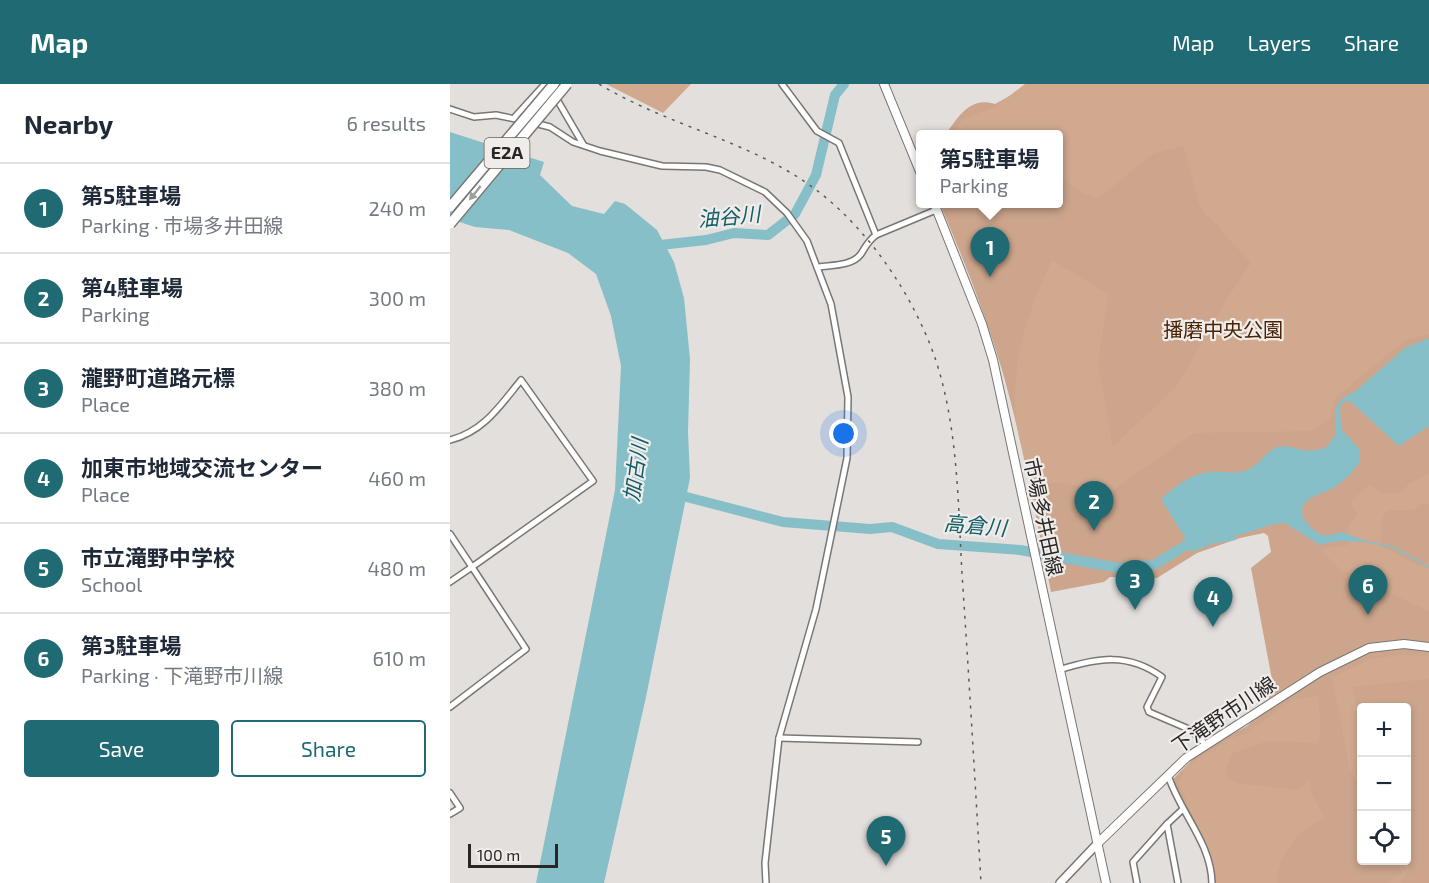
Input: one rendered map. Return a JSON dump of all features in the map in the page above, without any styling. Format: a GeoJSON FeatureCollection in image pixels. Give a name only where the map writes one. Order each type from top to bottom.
{"type":"FeatureCollection","features":[{"type":"Feature","properties":{"kind":"highway","name":"E2A"},"geometry":{"type":"LineString","coordinates":[[450,207],[554,84]]}},
{"type":"Feature","properties":{"kind":"highway","name":"E2A"},"geometry":{"type":"LineString","coordinates":[[450,224],[567,84]]}},
{"type":"Feature","properties":{"kind":"main road"},"geometry":{"type":"LineString","coordinates":[[884,84],[916,162]]}},
{"type":"Feature","properties":{"kind":"main road","name":"市場多井田線"},"geometry":{"type":"LineString","coordinates":[[935,208],[982,324],[993,360],[1098,843]]}},
{"type":"Feature","properties":{"kind":"main road","name":"下滝野市川線"},"geometry":{"type":"LineString","coordinates":[[1098,843],[1167,774],[1205,744],[1320,672],[1369,648],[1389,645],[1429,647]]}},
{"type":"Feature","properties":{"kind":"main road"},"geometry":{"type":"LineString","coordinates":[[1098,843],[1106,883]]}},
{"type":"Feature","properties":{"kind":"street"},"geometry":{"type":"LineString","coordinates":[[514,118],[546,84],[583,144]]}},
{"type":"Feature","properties":{"kind":"street"},"geometry":{"type":"LineString","coordinates":[[782,84],[820,133],[834,138],[839,143],[876,235]]}},
{"type":"Feature","properties":{"kind":"street"},"geometry":{"type":"LineString","coordinates":[[450,109],[474,117],[496,115],[550,127],[573,142],[635,161],[720,170],[765,192],[787,213],[819,267],[831,304],[848,397],[847,458],[816,609],[779,738],[765,863],[766,883]]}},
{"type":"Feature","properties":{"kind":"street"},"geometry":{"type":"LineString","coordinates":[[819,267],[846,264],[858,257],[868,241],[876,235],[933,208]]}},
{"type":"Feature","properties":{"kind":"street"},"geometry":{"type":"LineString","coordinates":[[450,440],[473,432],[485,424],[521,380],[593,481],[450,582]]}},
{"type":"Feature","properties":{"kind":"street"},"geometry":{"type":"LineString","coordinates":[[450,534],[526,650],[450,707]]}},
{"type":"Feature","properties":{"kind":"street"},"geometry":{"type":"LineString","coordinates":[[1059,670],[1102,660],[1138,662],[1161,677],[1147,707],[1149,712],[1191,730],[1205,744]]}},
{"type":"Feature","properties":{"kind":"street"},"geometry":{"type":"LineString","coordinates":[[779,738],[918,742]]}},
{"type":"Feature","properties":{"kind":"street"},"geometry":{"type":"LineString","coordinates":[[1167,774],[1209,859],[1212,883]]}},
{"type":"Feature","properties":{"kind":"street"},"geometry":{"type":"LineString","coordinates":[[450,794],[460,808],[450,814]]}},
{"type":"Feature","properties":{"kind":"street"},"geometry":{"type":"LineString","coordinates":[[1137,883],[1133,862],[1183,809]]}},
{"type":"Feature","properties":{"kind":"street"},"geometry":{"type":"LineString","coordinates":[[1167,824],[1178,883]]}},
{"type":"Feature","properties":{"kind":"street"},"geometry":{"type":"LineString","coordinates":[[1060,883],[1098,843]]}},
{"type":"Feature","properties":{"kind":"green space"},"geometry":{"type":"Polygon","coordinates":[[[606,84],[691,84],[663,113],[606,84]]]}},
{"type":"Feature","properties":{"kind":"green space"},"geometry":{"type":"Polygon","coordinates":[[[1025,84],[1429,84],[1429,334],[1406,340],[1361,376],[1336,398],[1329,420],[1313,431],[1194,433],[1109,493],[1067,483],[1041,483],[1029,479],[1017,425],[1015,403],[1018,360],[1028,320],[1052,260],[1108,294],[1098,364],[1113,447],[1179,383],[1225,302],[1251,263],[1200,207],[1183,146],[1152,154],[1098,199],[1087,195],[1063,180],[1063,130],[956,130],[963,119],[995,107],[1025,84]]]}},
{"type":"Feature","properties":{"kind":"green space","name":"播磨中央公園"},"geometry":{"type":"Polygon","coordinates":[[[1429,84],[1429,883],[1212,883],[1202,846],[1172,780],[1201,751],[1247,726],[1271,703],[1266,687],[1273,685],[1251,568],[1271,552],[1268,536],[1264,533],[1240,538],[1197,553],[1157,578],[1110,577],[1104,582],[1051,592],[1010,397],[973,286],[942,208],[1063,208],[1063,130],[949,130],[960,115],[972,105],[986,102],[995,104],[1015,93],[1429,84]]]}},
{"type":"Feature","properties":{"kind":"green space"},"geometry":{"type":"Polygon","coordinates":[[[1429,474],[1429,504],[1420,504],[1413,510],[1390,510],[1383,515],[1380,546],[1422,567],[1429,560],[1429,611],[1341,570],[1321,551],[1324,548],[1348,545],[1347,528],[1357,513],[1350,502],[1370,484],[1380,493],[1400,493],[1410,483],[1429,474]]]}},
{"type":"Feature","properties":{"kind":"green space"},"geometry":{"type":"Polygon","coordinates":[[[1401,655],[1429,656],[1429,679],[1352,687],[1357,708],[1357,782],[1350,770],[1332,677],[1371,659],[1401,655]]]}},
{"type":"Feature","properties":{"kind":"green space"},"geometry":{"type":"Polygon","coordinates":[[[1318,695],[1321,730],[1317,743],[1267,741],[1233,753],[1225,769],[1228,778],[1236,783],[1299,790],[1310,780],[1311,794],[1324,815],[1323,819],[1306,829],[1291,845],[1281,864],[1278,883],[1213,883],[1212,860],[1179,784],[1185,767],[1229,739],[1246,733],[1291,701],[1318,695]]]}},
{"type":"Feature","properties":{"kind":"green space"},"geometry":{"type":"Polygon","coordinates":[[[1400,865],[1408,865],[1410,868],[1400,883],[1386,883],[1401,874],[1400,865]]]}},
{"type":"Feature","properties":{"kind":"water","name":"加古川"},"geometry":{"type":"Polygon","coordinates":[[[450,132],[544,162],[540,175],[572,206],[604,214],[615,201],[625,204],[657,230],[674,262],[684,298],[690,359],[688,432],[690,478],[646,697],[604,883],[536,883],[615,490],[621,366],[611,316],[596,274],[568,253],[509,230],[475,227],[450,219],[450,132]]]}},
{"type":"Feature","properties":{"kind":"water"},"geometry":{"type":"Polygon","coordinates":[[[1429,338],[1429,426],[1399,446],[1351,402],[1345,401],[1340,407],[1341,429],[1360,450],[1360,462],[1339,484],[1306,501],[1303,506],[1304,520],[1316,532],[1325,536],[1342,532],[1368,542],[1336,541],[1320,545],[1285,523],[1280,523],[1235,536],[1236,540],[1213,544],[1191,552],[1186,545],[1219,536],[1188,543],[1161,499],[1178,485],[1198,475],[1213,472],[1240,472],[1249,469],[1278,447],[1311,451],[1327,447],[1336,434],[1336,407],[1342,399],[1357,390],[1405,348],[1429,338]]]}},
{"type":"Feature","properties":{"kind":"waterway","name":"油谷川"},"geometry":{"type":"LineString","coordinates":[[651,246],[706,240],[734,233],[768,235],[795,214],[816,175],[835,95],[844,84]]}},
{"type":"Feature","properties":{"kind":"waterway","name":"高倉川"},"geometry":{"type":"LineString","coordinates":[[675,494],[783,522],[870,529],[892,527],[938,544],[1020,550],[1119,568],[1154,565],[1204,534]]}},
{"type":"Feature","properties":{"kind":"waterway"},"geometry":{"type":"LineString","coordinates":[[1364,541],[1393,547],[1429,567]]}},
{"type":"Feature","properties":{"kind":"railway"},"geometry":{"type":"LineString","coordinates":[[599,84],[654,112],[767,160],[794,174],[819,192],[838,208],[872,245],[901,287],[925,332],[942,381],[956,463],[981,883]]}},
{"type":"Feature","properties":{"kind":"place","name":"第5駐車場"},"geometry":{"type":"Point","coordinates":[990,277]}},
{"type":"Feature","properties":{"kind":"place","name":"第4駐車場"},"geometry":{"type":"Point","coordinates":[1094,531]}},
{"type":"Feature","properties":{"kind":"place","name":"瀧野町道路元標"},"geometry":{"type":"Point","coordinates":[1135,610]}},
{"type":"Feature","properties":{"kind":"place","name":"第3駐車場"},"geometry":{"type":"Point","coordinates":[1368,615]}},
{"type":"Feature","properties":{"kind":"place","name":"加東市地域交流センター"},"geometry":{"type":"Point","coordinates":[1213,627]}},
{"type":"Feature","properties":{"kind":"place","name":"市立滝野中学校"},"geometry":{"type":"Point","coordinates":[886,866]}}]}
